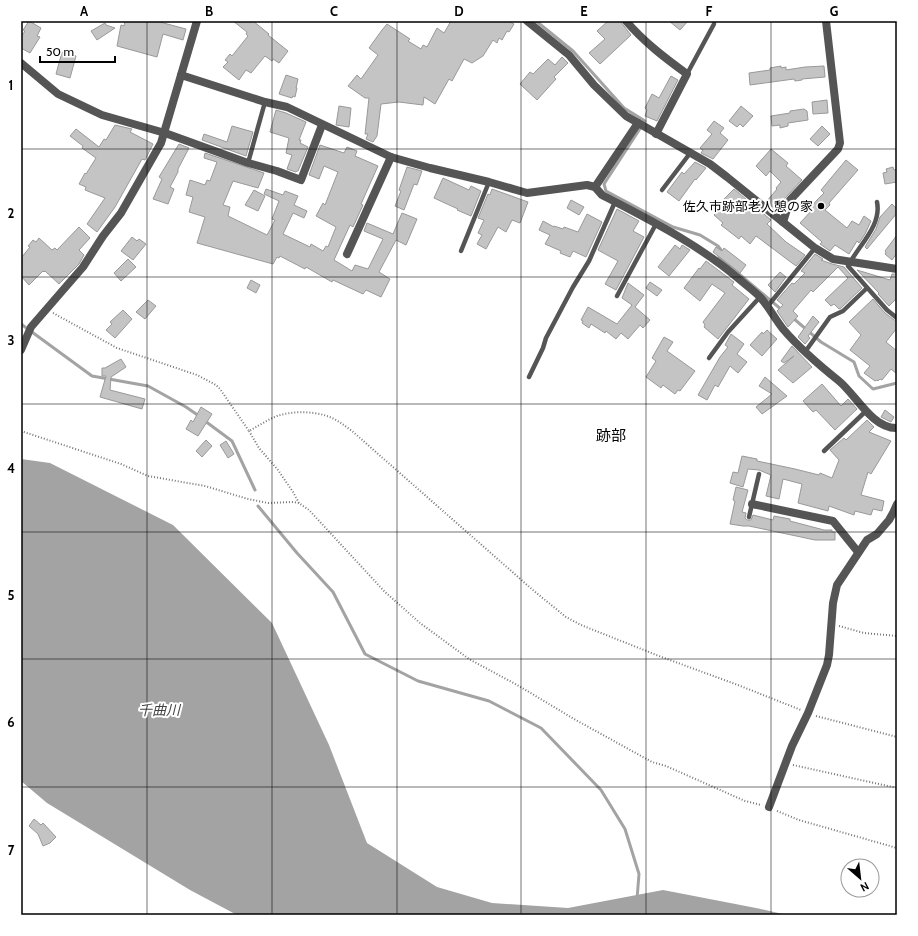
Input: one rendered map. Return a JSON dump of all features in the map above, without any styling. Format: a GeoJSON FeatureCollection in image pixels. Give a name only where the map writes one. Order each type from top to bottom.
{"type":"FeatureCollection","features":[{"type":"Feature","properties":{"kind":"street"},"geometry":{"type":"LineString","coordinates":[[21,350],[31,327],[83,267],[103,236],[121,213],[161,143],[197,21]]}},
{"type":"Feature","properties":{"kind":"street"},"geometry":{"type":"LineString","coordinates":[[527,21],[569,55],[594,85],[626,116],[656,134],[691,152],[727,176],[815,248],[833,259],[897,269]]}},
{"type":"Feature","properties":{"kind":"street"},"geometry":{"type":"LineString","coordinates":[[626,21],[638,35],[661,55],[687,74],[656,134]]}},
{"type":"Feature","properties":{"kind":"street"},"geometry":{"type":"LineString","coordinates":[[783,222],[790,200],[838,149],[840,143],[826,21]]}},
{"type":"Feature","properties":{"kind":"street"},"geometry":{"type":"LineString","coordinates":[[21,63],[58,94],[102,115],[165,133],[248,163],[277,171],[301,180],[322,125]]}},
{"type":"Feature","properties":{"kind":"street"},"geometry":{"type":"LineString","coordinates":[[182,75],[265,102],[287,107],[391,157],[430,168],[527,193],[587,185],[595,187],[602,195],[690,242],[723,265],[768,305],[784,330],[810,358],[845,386],[866,411],[890,428],[897,427]]}},
{"type":"Feature","properties":{"kind":"street"},"geometry":{"type":"LineString","coordinates":[[595,187],[642,126]]}},
{"type":"Feature","properties":{"kind":"street"},"geometry":{"type":"LineString","coordinates":[[347,254],[391,157]]}},
{"type":"Feature","properties":{"kind":"street"},"geometry":{"type":"LineString","coordinates":[[752,504],[833,521],[858,552]]}},
{"type":"Feature","properties":{"kind":"street"},"geometry":{"type":"LineString","coordinates":[[768,807],[827,665],[833,603],[837,585],[867,540],[883,528],[894,513],[897,504]]}},
{"type":"Feature","properties":{"kind":"lane"},"geometry":{"type":"LineString","coordinates":[[687,74],[714,24]]}},
{"type":"Feature","properties":{"kind":"lane"},"geometry":{"type":"LineString","coordinates":[[248,163],[265,102]]}},
{"type":"Feature","properties":{"kind":"lane"},"geometry":{"type":"LineString","coordinates":[[662,190],[691,152]]}},
{"type":"Feature","properties":{"kind":"lane"},"geometry":{"type":"LineString","coordinates":[[461,251],[489,182]]}},
{"type":"Feature","properties":{"kind":"lane"},"geometry":{"type":"LineString","coordinates":[[529,377],[543,348],[546,338],[573,287],[589,261],[615,202]]}},
{"type":"Feature","properties":{"kind":"lane"},"geometry":{"type":"LineString","coordinates":[[877,202],[878,216],[874,225],[848,266],[849,269],[887,310],[897,318]]}},
{"type":"Feature","properties":{"kind":"lane"},"geometry":{"type":"LineString","coordinates":[[617,296],[656,224]]}},
{"type":"Feature","properties":{"kind":"lane"},"geometry":{"type":"LineString","coordinates":[[768,305],[815,248]]}},
{"type":"Feature","properties":{"kind":"lane"},"geometry":{"type":"LineString","coordinates":[[805,352],[830,317],[843,311],[867,288]]}},
{"type":"Feature","properties":{"kind":"lane"},"geometry":{"type":"LineString","coordinates":[[709,358],[728,332],[760,297]]}},
{"type":"Feature","properties":{"kind":"lane"},"geometry":{"type":"LineString","coordinates":[[824,451],[866,411]]}},
{"type":"Feature","properties":{"kind":"lane"},"geometry":{"type":"LineString","coordinates":[[749,517],[759,474]]}},
{"type":"Feature","properties":{"kind":"path"},"geometry":{"type":"LineString","coordinates":[[47,309],[117,348],[197,375],[216,385],[249,431],[259,448],[278,470],[299,503]]}},
{"type":"Feature","properties":{"kind":"path"},"geometry":{"type":"LineString","coordinates":[[249,431],[278,416],[291,413],[307,413],[326,416],[333,419],[352,431],[566,617],[581,625],[659,656],[808,713],[897,737]]}},
{"type":"Feature","properties":{"kind":"path"},"geometry":{"type":"LineString","coordinates":[[21,431],[121,464],[148,476],[205,486],[248,499],[268,503],[299,503],[309,510],[384,591],[420,623],[469,659],[652,762],[666,766],[745,801],[768,807],[799,820],[897,848]]}},
{"type":"Feature","properties":{"kind":"path"},"geometry":{"type":"LineString","coordinates":[[832,624],[864,633],[897,636]]}},
{"type":"Feature","properties":{"kind":"path"},"geometry":{"type":"LineString","coordinates":[[785,763],[897,788]]}},
{"type":"Feature","properties":{"kind":"water","name":"千曲川"},"geometry":{"type":"Polygon","coordinates":[[[21,459],[50,463],[173,525],[272,623],[329,745],[367,843],[437,887],[492,903],[568,908],[663,890],[787,915],[237,915],[190,890],[47,803],[21,781],[21,459]]]}},
{"type":"Feature","properties":{"kind":"building"},"geometry":{"type":"Polygon","coordinates":[[[29,21],[41,28],[37,36],[40,37],[30,53],[21,48],[21,37],[25,31],[23,30],[29,21]]]}},
{"type":"Feature","properties":{"kind":"building"},"geometry":{"type":"Polygon","coordinates":[[[125,21],[156,21],[186,29],[183,40],[163,34],[157,57],[117,46],[121,25],[124,26],[125,21]]]}},
{"type":"Feature","properties":{"kind":"building"},"geometry":{"type":"Polygon","coordinates":[[[233,21],[253,21],[288,51],[279,63],[273,59],[272,61],[265,56],[251,73],[246,70],[239,80],[223,67],[228,62],[225,60],[230,54],[232,56],[248,36],[246,34],[247,32],[233,21]]]}},
{"type":"Feature","properties":{"kind":"building"},"geometry":{"type":"Polygon","coordinates":[[[451,21],[508,21],[514,24],[509,32],[507,31],[502,40],[499,38],[497,43],[493,40],[483,56],[472,63],[464,59],[452,81],[449,79],[435,104],[424,97],[423,105],[399,102],[381,104],[377,136],[373,142],[366,139],[368,134],[365,134],[369,98],[365,98],[348,86],[357,75],[361,79],[378,55],[369,48],[387,24],[410,39],[408,41],[421,49],[423,45],[427,47],[437,28],[444,33],[451,21]]]}},
{"type":"Feature","properties":{"kind":"building"},"geometry":{"type":"Polygon","coordinates":[[[608,21],[620,21],[631,35],[600,64],[589,53],[605,39],[597,31],[608,21]]]}},
{"type":"Feature","properties":{"kind":"building"},"geometry":{"type":"Polygon","coordinates":[[[669,21],[688,21],[680,30],[669,21]]]}},
{"type":"Feature","properties":{"kind":"building"},"geometry":{"type":"Polygon","coordinates":[[[105,23],[106,25],[115,28],[97,40],[91,31],[105,23]]]}},
{"type":"Feature","properties":{"kind":"building"},"geometry":{"type":"Polygon","coordinates":[[[62,52],[76,56],[70,78],[56,74],[62,52]]]}},
{"type":"Feature","properties":{"kind":"building"},"geometry":{"type":"Polygon","coordinates":[[[562,57],[568,63],[554,77],[556,79],[537,100],[520,84],[530,72],[533,74],[548,59],[555,65],[562,57]]]}},
{"type":"Feature","properties":{"kind":"building"},"geometry":{"type":"Polygon","coordinates":[[[781,66],[781,68],[786,67],[786,70],[824,66],[825,77],[795,81],[794,79],[750,85],[749,73],[770,70],[770,68],[781,66]]]}},
{"type":"Feature","properties":{"kind":"building"},"geometry":{"type":"Polygon","coordinates":[[[286,75],[298,79],[295,97],[293,96],[292,98],[279,94],[286,75]]]}},
{"type":"Feature","properties":{"kind":"building"},"geometry":{"type":"Polygon","coordinates":[[[671,76],[678,80],[657,121],[645,116],[647,110],[645,108],[652,94],[659,98],[671,76]]]}},
{"type":"Feature","properties":{"kind":"building"},"geometry":{"type":"Polygon","coordinates":[[[827,100],[828,113],[813,114],[812,102],[827,100]]]}},
{"type":"Feature","properties":{"kind":"building"},"geometry":{"type":"Polygon","coordinates":[[[339,106],[351,108],[349,127],[336,125],[339,106]]]}},
{"type":"Feature","properties":{"kind":"building"},"geometry":{"type":"Polygon","coordinates":[[[741,106],[753,116],[743,127],[740,124],[737,127],[729,121],[741,106]]]}},
{"type":"Feature","properties":{"kind":"building"},"geometry":{"type":"Polygon","coordinates":[[[804,109],[807,111],[808,120],[788,123],[788,126],[780,128],[780,125],[772,126],[771,116],[804,109]]]}},
{"type":"Feature","properties":{"kind":"building"},"geometry":{"type":"Polygon","coordinates":[[[276,110],[306,122],[299,140],[301,140],[300,143],[308,147],[298,171],[296,172],[287,169],[292,155],[286,153],[289,138],[270,132],[276,110]]]}},
{"type":"Feature","properties":{"kind":"building"},"geometry":{"type":"Polygon","coordinates":[[[714,121],[724,128],[720,133],[728,140],[713,159],[701,153],[703,150],[700,148],[712,134],[707,130],[714,121]]]}},
{"type":"Feature","properties":{"kind":"building"},"geometry":{"type":"Polygon","coordinates":[[[115,125],[132,129],[130,132],[153,144],[145,160],[142,159],[115,207],[97,232],[87,224],[105,198],[85,190],[86,187],[79,184],[96,158],[82,148],[83,146],[70,136],[76,129],[99,147],[104,139],[106,140],[115,125]]]}},
{"type":"Feature","properties":{"kind":"building"},"geometry":{"type":"Polygon","coordinates":[[[232,126],[253,132],[246,156],[202,140],[204,134],[227,142],[232,126]]]}},
{"type":"Feature","properties":{"kind":"building"},"geometry":{"type":"Polygon","coordinates":[[[822,126],[830,134],[818,146],[810,139],[822,126]]]}},
{"type":"Feature","properties":{"kind":"building"},"geometry":{"type":"Polygon","coordinates":[[[179,144],[189,148],[170,187],[174,189],[168,204],[153,199],[162,179],[159,177],[179,144]]]}},
{"type":"Feature","properties":{"kind":"building"},"geometry":{"type":"Polygon","coordinates":[[[320,145],[344,153],[347,147],[357,151],[355,156],[378,166],[361,204],[363,205],[353,227],[350,225],[334,260],[352,271],[355,265],[368,269],[383,239],[364,231],[367,223],[393,234],[402,213],[417,219],[406,245],[396,240],[379,272],[390,279],[381,297],[366,290],[363,294],[333,280],[332,282],[306,267],[305,269],[280,256],[279,258],[277,257],[273,264],[197,243],[205,217],[189,212],[193,197],[186,195],[190,180],[205,185],[207,180],[210,181],[217,162],[204,158],[205,153],[264,173],[258,188],[233,181],[223,205],[230,207],[228,216],[267,235],[275,220],[272,219],[279,201],[264,194],[266,189],[283,195],[285,191],[298,196],[294,205],[307,211],[304,218],[293,213],[283,234],[310,247],[311,244],[323,251],[326,246],[328,247],[336,227],[316,216],[323,203],[325,205],[338,172],[324,166],[319,179],[309,175],[320,145]]]}},
{"type":"Feature","properties":{"kind":"building"},"geometry":{"type":"Polygon","coordinates":[[[771,149],[788,163],[786,166],[802,180],[775,209],[766,202],[781,182],[770,171],[766,176],[756,166],[771,149]]]}},
{"type":"Feature","properties":{"kind":"building"},"geometry":{"type":"Polygon","coordinates":[[[846,160],[858,170],[829,203],[830,205],[825,210],[847,228],[852,221],[859,225],[864,216],[871,221],[859,243],[857,241],[849,254],[835,245],[830,251],[820,244],[822,242],[800,223],[813,209],[811,207],[824,193],[821,190],[846,160]]]}},
{"type":"Feature","properties":{"kind":"building"},"geometry":{"type":"Polygon","coordinates":[[[695,162],[706,168],[696,180],[695,179],[679,201],[667,192],[682,172],[684,174],[695,162]]]}},
{"type":"Feature","properties":{"kind":"building"},"geometry":{"type":"Polygon","coordinates":[[[407,167],[422,171],[417,185],[414,184],[404,210],[395,206],[401,191],[399,190],[407,167]]]}},
{"type":"Feature","properties":{"kind":"building"},"geometry":{"type":"Polygon","coordinates":[[[893,167],[894,170],[897,169],[897,182],[885,184],[883,173],[887,172],[886,169],[893,167]]]}},
{"type":"Feature","properties":{"kind":"building"},"geometry":{"type":"Polygon","coordinates":[[[443,178],[469,190],[471,186],[481,191],[471,216],[434,198],[443,178]]]}},
{"type":"Feature","properties":{"kind":"building"},"geometry":{"type":"Polygon","coordinates":[[[492,189],[528,202],[520,223],[512,220],[506,232],[498,227],[486,249],[477,244],[482,235],[478,233],[484,220],[478,218],[488,194],[490,195],[492,189]]]}},
{"type":"Feature","properties":{"kind":"building"},"geometry":{"type":"Polygon","coordinates":[[[734,189],[771,220],[767,224],[786,242],[805,255],[796,266],[756,236],[750,244],[741,236],[739,239],[721,225],[723,223],[714,215],[724,205],[721,202],[734,189]]]}},
{"type":"Feature","properties":{"kind":"building"},"geometry":{"type":"Polygon","coordinates":[[[254,190],[265,196],[258,211],[245,205],[254,190]]]}},
{"type":"Feature","properties":{"kind":"building"},"geometry":{"type":"Polygon","coordinates":[[[571,200],[584,207],[579,215],[567,208],[571,200]]]}},
{"type":"Feature","properties":{"kind":"building"},"geometry":{"type":"Polygon","coordinates":[[[892,204],[897,209],[897,213],[867,249],[865,247],[876,229],[880,217],[892,204]]]}},
{"type":"Feature","properties":{"kind":"building"},"geometry":{"type":"Polygon","coordinates":[[[617,209],[639,221],[633,231],[644,237],[616,290],[605,284],[618,261],[598,250],[617,209]]]}},
{"type":"Feature","properties":{"kind":"building"},"geometry":{"type":"Polygon","coordinates":[[[587,214],[602,222],[586,257],[573,251],[570,257],[545,244],[550,235],[539,230],[543,221],[554,227],[563,229],[564,227],[578,232],[587,214]]]}},
{"type":"Feature","properties":{"kind":"building"},"geometry":{"type":"Polygon","coordinates":[[[79,227],[90,238],[79,250],[84,255],[79,264],[59,284],[45,271],[43,271],[29,285],[21,276],[21,258],[30,247],[28,246],[33,240],[36,242],[39,238],[52,250],[55,248],[57,250],[79,227]]]}},
{"type":"Feature","properties":{"kind":"building"},"geometry":{"type":"Polygon","coordinates":[[[897,235],[897,253],[892,260],[885,254],[885,251],[897,235]]]}},
{"type":"Feature","properties":{"kind":"building"},"geometry":{"type":"Polygon","coordinates":[[[132,237],[137,241],[139,239],[146,244],[133,260],[121,251],[132,237]]]}},
{"type":"Feature","properties":{"kind":"building"},"geometry":{"type":"Polygon","coordinates":[[[675,245],[680,249],[682,245],[690,250],[669,276],[658,267],[675,245]]]}},
{"type":"Feature","properties":{"kind":"building"},"geometry":{"type":"Polygon","coordinates":[[[716,247],[722,251],[724,248],[746,265],[740,273],[713,252],[716,247]]]}},
{"type":"Feature","properties":{"kind":"building"},"geometry":{"type":"Polygon","coordinates":[[[815,254],[823,259],[821,260],[844,267],[862,288],[841,308],[839,309],[834,304],[831,306],[825,300],[848,278],[838,267],[813,292],[811,290],[793,311],[798,316],[788,327],[777,311],[783,305],[777,300],[792,283],[794,284],[805,273],[801,271],[815,254]]]}},
{"type":"Feature","properties":{"kind":"building"},"geometry":{"type":"Polygon","coordinates":[[[128,259],[136,267],[121,281],[114,273],[128,259]]]}},
{"type":"Feature","properties":{"kind":"building"},"geometry":{"type":"Polygon","coordinates":[[[706,261],[734,282],[732,285],[749,299],[718,339],[704,327],[705,325],[703,322],[725,293],[712,284],[700,301],[684,288],[706,261]]]}},
{"type":"Feature","properties":{"kind":"building"},"geometry":{"type":"Polygon","coordinates":[[[857,270],[890,280],[892,274],[897,274],[897,298],[889,306],[857,270]]]}},
{"type":"Feature","properties":{"kind":"building"},"geometry":{"type":"Polygon","coordinates":[[[780,272],[786,277],[775,292],[768,285],[780,272]]]}},
{"type":"Feature","properties":{"kind":"building"},"geometry":{"type":"Polygon","coordinates":[[[251,280],[260,285],[256,293],[247,288],[251,280]]]}},
{"type":"Feature","properties":{"kind":"building"},"geometry":{"type":"Polygon","coordinates":[[[650,282],[662,290],[657,296],[646,288],[650,282]]]}},
{"type":"Feature","properties":{"kind":"building"},"geometry":{"type":"Polygon","coordinates":[[[628,283],[644,295],[635,307],[650,320],[643,328],[640,325],[628,339],[621,333],[616,339],[606,331],[605,333],[591,324],[589,328],[582,323],[583,321],[581,320],[588,307],[617,324],[632,305],[622,298],[628,283]]]}},
{"type":"Feature","properties":{"kind":"building"},"geometry":{"type":"Polygon","coordinates":[[[873,299],[885,313],[897,322],[897,328],[886,342],[897,351],[897,374],[891,369],[882,380],[880,379],[878,381],[875,381],[864,373],[870,366],[850,350],[861,335],[849,322],[873,299]]]}},
{"type":"Feature","properties":{"kind":"building"},"geometry":{"type":"Polygon","coordinates":[[[148,300],[156,306],[145,319],[136,312],[148,300]]]}},
{"type":"Feature","properties":{"kind":"building"},"geometry":{"type":"Polygon","coordinates":[[[123,310],[132,319],[115,338],[106,330],[112,324],[110,322],[123,310]]]}},
{"type":"Feature","properties":{"kind":"building"},"geometry":{"type":"Polygon","coordinates":[[[813,316],[819,322],[808,336],[810,338],[805,344],[798,337],[813,316]]]}},
{"type":"Feature","properties":{"kind":"building"},"geometry":{"type":"Polygon","coordinates":[[[767,330],[777,339],[762,356],[750,345],[762,332],[763,334],[767,330]]]}},
{"type":"Feature","properties":{"kind":"building"},"geometry":{"type":"Polygon","coordinates":[[[731,334],[744,344],[737,354],[747,362],[738,373],[730,366],[718,387],[715,385],[707,400],[698,395],[720,357],[728,347],[725,345],[731,334]]]}},
{"type":"Feature","properties":{"kind":"building"},"geometry":{"type":"Polygon","coordinates":[[[664,337],[673,342],[667,351],[695,371],[680,391],[678,390],[675,394],[663,385],[661,388],[646,377],[656,361],[652,358],[664,337]]]}},
{"type":"Feature","properties":{"kind":"building"},"geometry":{"type":"Polygon","coordinates":[[[792,346],[812,367],[793,383],[778,370],[794,356],[784,363],[781,361],[792,346]]]}},
{"type":"Feature","properties":{"kind":"building"},"geometry":{"type":"Polygon","coordinates":[[[121,359],[126,367],[111,377],[110,390],[145,399],[142,409],[100,397],[106,376],[102,376],[102,368],[105,368],[121,359]]]}},
{"type":"Feature","properties":{"kind":"building"},"geometry":{"type":"Polygon","coordinates":[[[765,377],[787,396],[762,414],[756,407],[772,394],[759,386],[765,377]]]}},
{"type":"Feature","properties":{"kind":"building"},"geometry":{"type":"Polygon","coordinates":[[[822,384],[841,406],[848,399],[857,409],[835,430],[816,410],[813,412],[803,401],[822,384]]]}},
{"type":"Feature","properties":{"kind":"building"},"geometry":{"type":"Polygon","coordinates":[[[201,407],[212,414],[198,436],[186,429],[191,420],[193,422],[201,407]]]}},
{"type":"Feature","properties":{"kind":"building"},"geometry":{"type":"Polygon","coordinates":[[[885,410],[894,417],[891,422],[881,417],[885,410]]]}},
{"type":"Feature","properties":{"kind":"building"},"geometry":{"type":"Polygon","coordinates":[[[867,420],[874,427],[869,432],[891,441],[871,474],[868,472],[861,495],[884,501],[882,511],[873,509],[871,515],[855,511],[854,515],[829,506],[828,511],[798,503],[802,484],[783,479],[779,499],[766,496],[771,475],[759,470],[748,469],[743,487],[730,483],[733,472],[738,473],[742,456],[757,459],[757,461],[819,475],[820,473],[832,478],[839,460],[830,450],[844,438],[846,440],[867,420]]]}},
{"type":"Feature","properties":{"kind":"building"},"geometry":{"type":"Polygon","coordinates":[[[206,440],[212,446],[202,457],[196,451],[206,440]]]}},
{"type":"Feature","properties":{"kind":"building"},"geometry":{"type":"Polygon","coordinates":[[[226,441],[234,454],[228,458],[220,445],[226,441]]]}},
{"type":"Feature","properties":{"kind":"building"},"geometry":{"type":"Polygon","coordinates":[[[736,487],[748,490],[742,512],[746,513],[745,518],[747,520],[751,520],[753,515],[773,520],[774,516],[790,519],[790,521],[824,530],[832,530],[832,532],[835,532],[835,540],[815,540],[749,526],[730,524],[735,501],[733,500],[736,487]]]}},
{"type":"Feature","properties":{"kind":"building"},"geometry":{"type":"Polygon","coordinates":[[[34,819],[41,825],[43,823],[56,837],[50,843],[43,846],[38,834],[29,826],[34,819]]]}},
{"type":"Feature","properties":{"kind":"waterway"},"geometry":{"type":"LineString","coordinates":[[536,21],[573,51],[624,108],[645,121],[604,184],[606,191],[673,227],[700,235],[718,246],[721,250],[719,252]]}},
{"type":"Feature","properties":{"kind":"waterway"},"geometry":{"type":"LineString","coordinates":[[719,257],[782,310]]}},
{"type":"Feature","properties":{"kind":"waterway"},"geometry":{"type":"LineString","coordinates":[[793,318],[821,342],[854,362],[859,376],[873,389],[897,383]]}},
{"type":"Feature","properties":{"kind":"waterway"},"geometry":{"type":"LineString","coordinates":[[21,324],[92,376],[148,386],[199,416]]}},
{"type":"Feature","properties":{"kind":"waterway"},"geometry":{"type":"LineString","coordinates":[[205,421],[232,441],[255,490]]}},
{"type":"Feature","properties":{"kind":"waterway"},"geometry":{"type":"LineString","coordinates":[[258,506],[297,553],[333,592],[365,654],[418,681],[489,701],[541,728],[601,790],[625,829],[639,874],[637,899]]}},
{"type":"Feature","properties":{"kind":"place","name":"佐久市跡部老人憩の家"},"geometry":{"type":"Point","coordinates":[821,206]}},
{"type":"Feature","properties":{"kind":"district","name":"跡部"},"geometry":{"type":"Point","coordinates":[611,436]}}]}
